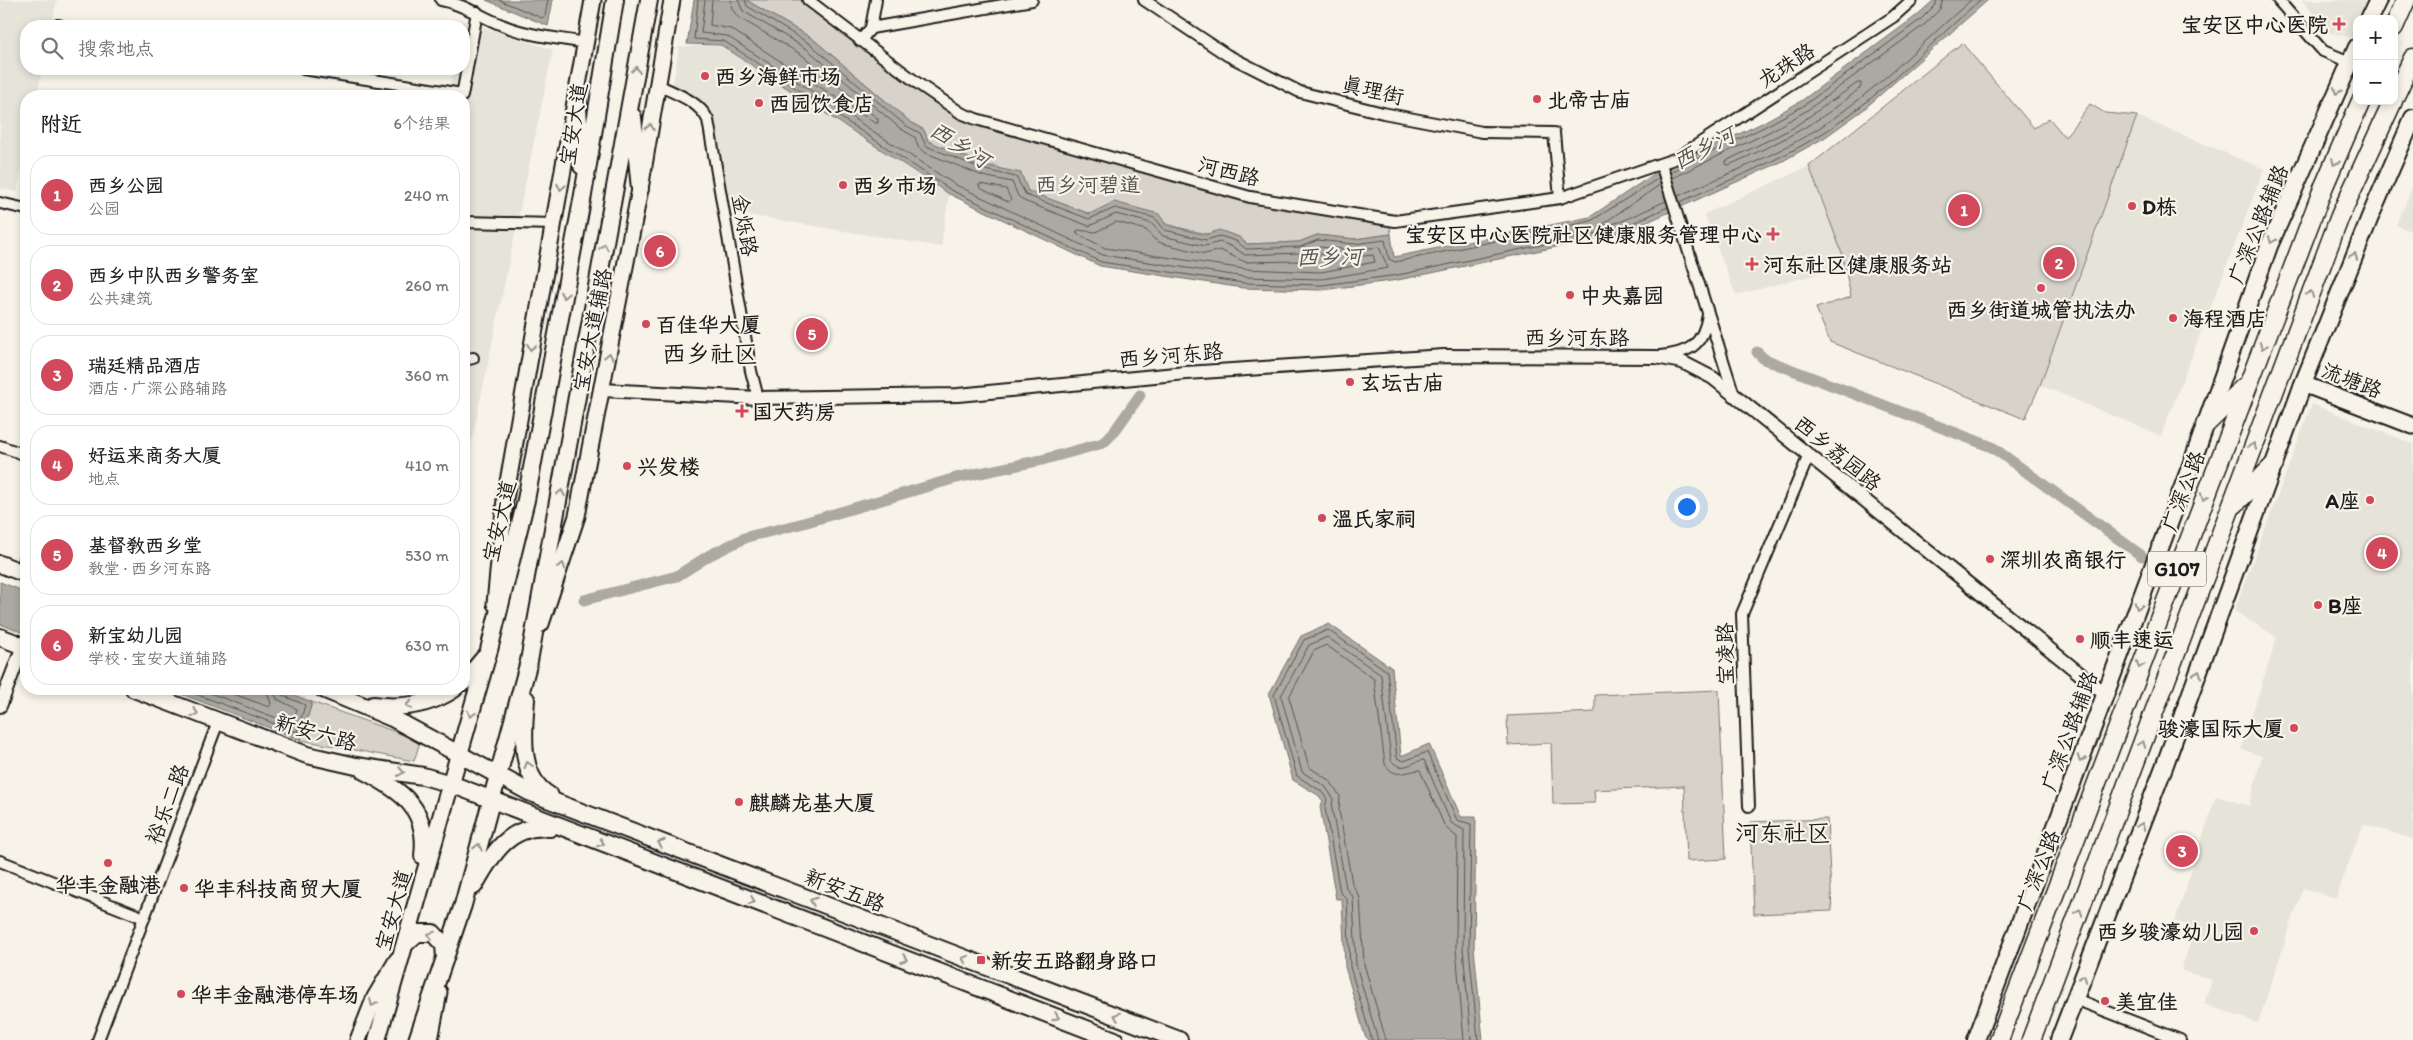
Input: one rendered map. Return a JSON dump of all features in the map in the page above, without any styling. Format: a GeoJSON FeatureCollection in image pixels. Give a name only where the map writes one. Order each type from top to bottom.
{"type":"FeatureCollection","features":[{"type":"Feature","properties":{"kind":"highway"},"geometry":{"type":"LineString","coordinates":[[2398,18],[2406,0]]}},
{"type":"Feature","properties":{"kind":"highway","name":"G107"},"geometry":{"type":"LineString","coordinates":[[2398,91],[2413,58]]}},
{"type":"Feature","properties":{"kind":"highway","name":"广深公路"},"geometry":{"type":"LineString","coordinates":[[1999,1040],[2324,186],[2360,105]]}},
{"type":"Feature","properties":{"kind":"highway","name":"G107"},"geometry":{"type":"LineString","coordinates":[[2031,1040],[2340,216],[2392,105]]}},
{"type":"Feature","properties":{"kind":"highway"},"geometry":{"type":"LineString","coordinates":[[2205,425],[2248,383]]}},
{"type":"Feature","properties":{"kind":"highway"},"geometry":{"type":"LineString","coordinates":[[2230,508],[2274,465]]}},
{"type":"Feature","properties":{"kind":"main road"},"geometry":{"type":"LineString","coordinates":[[470,674],[489,650],[505,498],[555,224],[593,0]]}},
{"type":"Feature","properties":{"kind":"main road","name":"宝安大道"},"geometry":{"type":"LineString","coordinates":[[377,1040],[489,650],[526,500],[583,195],[615,0]]}},
{"type":"Feature","properties":{"kind":"main road"},"geometry":{"type":"LineString","coordinates":[[573,810],[545,793],[534,780],[528,768],[523,733],[529,662],[649,0]]}},
{"type":"Feature","properties":{"kind":"main road","name":"宝安大道辅路"},"geometry":{"type":"LineString","coordinates":[[529,662],[572,538],[640,190],[672,0]]}},
{"type":"Feature","properties":{"kind":"main road"},"geometry":{"type":"LineString","coordinates":[[2371,15],[2378,0]]}},
{"type":"Feature","properties":{"kind":"main road","name":"广深公路辅路"},"geometry":{"type":"LineString","coordinates":[[1976,1040],[2205,425],[2269,246],[2353,56]]}},
{"type":"Feature","properties":{"kind":"main road"},"geometry":{"type":"LineString","coordinates":[[577,94],[583,195]]}},
{"type":"Feature","properties":{"kind":"main road"},"geometry":{"type":"LineString","coordinates":[[632,95],[640,190]]}},
{"type":"Feature","properties":{"kind":"main road"},"geometry":{"type":"LineString","coordinates":[[2059,1040],[2164,767],[2303,384],[2370,217],[2413,118]]}},
{"type":"Feature","properties":{"kind":"main road","name":"流塘路"},"geometry":{"type":"LineString","coordinates":[[2303,384],[2413,426]]}},
{"type":"Feature","properties":{"kind":"main road"},"geometry":{"type":"LineString","coordinates":[[0,564],[20,572]]}},
{"type":"Feature","properties":{"kind":"main road"},"geometry":{"type":"LineString","coordinates":[[0,637],[20,644]]}},
{"type":"Feature","properties":{"kind":"main road"},"geometry":{"type":"LineString","coordinates":[[417,1040],[463,905],[497,774],[529,662]]}},
{"type":"Feature","properties":{"kind":"main road","name":"新安六路"},"geometry":{"type":"LineString","coordinates":[[149,695],[307,755],[356,766],[423,776],[451,784],[490,800]]}},
{"type":"Feature","properties":{"kind":"main road","name":"新安六路"},"geometry":{"type":"LineString","coordinates":[[339,695],[392,718],[497,774]]}},
{"type":"Feature","properties":{"kind":"main road"},"geometry":{"type":"LineString","coordinates":[[355,701],[376,705],[408,705],[443,695]]}},
{"type":"Feature","properties":{"kind":"main road"},"geometry":{"type":"LineString","coordinates":[[356,766],[395,788],[404,796],[419,816],[425,841],[418,898]]}},
{"type":"Feature","properties":{"kind":"main road","name":"新安五路"},"geometry":{"type":"LineString","coordinates":[[497,774],[529,792],[573,810],[1172,1039]]}},
{"type":"Feature","properties":{"kind":"main road","name":"新安五路"},"geometry":{"type":"LineString","coordinates":[[490,800],[1115,1040]]}},
{"type":"Feature","properties":{"kind":"main road"},"geometry":{"type":"LineString","coordinates":[[463,905],[488,863],[511,837],[530,827],[570,832]]}},
{"type":"Feature","properties":{"kind":"main road"},"geometry":{"type":"LineString","coordinates":[[358,1040],[375,997],[405,945],[417,933],[433,933],[444,945],[444,960],[430,1040]]}},
{"type":"Feature","properties":{"kind":"street"},"geometry":{"type":"LineString","coordinates":[[441,0],[477,12],[499,24],[520,32],[586,39]]}},
{"type":"Feature","properties":{"kind":"street","name":"河西路"},"geometry":{"type":"LineString","coordinates":[[808,0],[860,41],[961,113],[976,119],[1250,197],[1395,222],[1560,198],[1678,158]]}},
{"type":"Feature","properties":{"kind":"street"},"geometry":{"type":"LineString","coordinates":[[860,41],[871,28],[876,0]]}},
{"type":"Feature","properties":{"kind":"street"},"geometry":{"type":"LineString","coordinates":[[871,28],[1032,0]]}},
{"type":"Feature","properties":{"kind":"street","name":"真理街"},"geometry":{"type":"LineString","coordinates":[[1144,0],[1228,55],[1300,92],[1383,113],[1482,132],[1554,133],[1560,198]]}},
{"type":"Feature","properties":{"kind":"street","name":"龙珠路"},"geometry":{"type":"LineString","coordinates":[[1678,158],[1893,17],[1912,0]]}},
{"type":"Feature","properties":{"kind":"street"},"geometry":{"type":"LineString","coordinates":[[2278,0],[2323,51],[2350,62]]}},
{"type":"Feature","properties":{"kind":"street"},"geometry":{"type":"LineString","coordinates":[[470,51],[477,12]]}},
{"type":"Feature","properties":{"kind":"street"},"geometry":{"type":"LineString","coordinates":[[339,75],[431,90]]}},
{"type":"Feature","properties":{"kind":"street"},"geometry":{"type":"LineString","coordinates":[[463,90],[466,75]]}},
{"type":"Feature","properties":{"kind":"street","name":"金烁路"},"geometry":{"type":"LineString","coordinates":[[658,85],[696,104],[703,110],[708,120],[750,371],[758,398]]}},
{"type":"Feature","properties":{"kind":"street"},"geometry":{"type":"LineString","coordinates":[[1661,164],[1734,395]]}},
{"type":"Feature","properties":{"kind":"street"},"geometry":{"type":"LineString","coordinates":[[0,203],[20,208]]}},
{"type":"Feature","properties":{"kind":"street"},"geometry":{"type":"LineString","coordinates":[[470,222],[555,224]]}},
{"type":"Feature","properties":{"kind":"street"},"geometry":{"type":"LineString","coordinates":[[1656,357],[1680,352],[1695,346],[1704,334],[1709,314]]}},
{"type":"Feature","properties":{"kind":"street","name":"西乡河东路"},"geometry":{"type":"LineString","coordinates":[[602,390],[758,398],[958,395],[1186,373],[1444,356],[1656,357],[1682,362],[1701,371],[1734,395]]}},
{"type":"Feature","properties":{"kind":"street","name":"西乡荔园路"},"geometry":{"type":"LineString","coordinates":[[1734,395],[2105,694]]}},
{"type":"Feature","properties":{"kind":"street"},"geometry":{"type":"LineString","coordinates":[[0,446],[20,453]]}},
{"type":"Feature","properties":{"kind":"street","name":"宝凌路"},"geometry":{"type":"LineString","coordinates":[[1749,806],[1742,614],[1809,455]]}},
{"type":"Feature","properties":{"kind":"street"},"geometry":{"type":"LineString","coordinates":[[0,706],[20,656]]}},
{"type":"Feature","properties":{"kind":"street","name":"裕乐二路"},"geometry":{"type":"LineString","coordinates":[[98,1040],[218,722]]}},
{"type":"Feature","properties":{"kind":"street"},"geometry":{"type":"LineString","coordinates":[[0,861],[144,918]]}},
{"type":"Feature","properties":{"kind":"street"},"geometry":{"type":"LineString","coordinates":[[2075,999],[2180,1040]]}},
{"type":"Feature","properties":{"kind":"shaded area"},"geometry":{"type":"Polygon","coordinates":[[[0,0],[57,0],[52,20],[20,20],[20,75],[41,75],[38,90],[20,90],[20,177],[17,192],[0,188],[0,0]]]}},
{"type":"Feature","properties":{"kind":"shaded area","name":"宝安区中心医院"},"geometry":{"type":"Polygon","coordinates":[[[2302,0],[2369,0],[2363,15],[2353,15],[2353,38],[2328,32],[2302,0]]]}},
{"type":"Feature","properties":{"kind":"shaded area"},"geometry":{"type":"Polygon","coordinates":[[[470,23],[553,50],[470,450],[470,90],[449,90],[452,75],[470,75],[470,23]]]}},
{"type":"Feature","properties":{"kind":"shaded area"},"geometry":{"type":"Polygon","coordinates":[[[721,45],[949,194],[941,247],[730,212],[715,118],[708,105],[673,85],[679,47],[721,45]]]}},
{"type":"Feature","properties":{"kind":"shaded area"},"geometry":{"type":"Polygon","coordinates":[[[2137,116],[2264,169],[2161,436],[2040,385],[2137,116]]]}},
{"type":"Feature","properties":{"kind":"shaded area","name":"宝安区中心医院社区健康服务管理中心"},"geometry":{"type":"Polygon","coordinates":[[[1809,166],[1842,253],[1845,267],[1736,295],[1704,214],[1809,166]]]}},
{"type":"Feature","properties":{"kind":"shaded area"},"geometry":{"type":"Polygon","coordinates":[[[2413,186],[2413,232],[2396,225],[2413,186]]]}},
{"type":"Feature","properties":{"kind":"shaded area"},"geometry":{"type":"Polygon","coordinates":[[[2312,404],[2413,444],[2413,839],[2363,824],[2336,898],[2303,888],[2258,1023],[2204,1004],[2212,980],[2181,970],[2195,928],[2175,921],[2216,796],[2249,806],[2262,756],[2241,749],[2277,637],[2234,611],[2312,404]]]}},
{"type":"Feature","properties":{"kind":"green space","name":"西乡河碧道"},"geometry":{"type":"Polygon","coordinates":[[[746,0],[801,0],[961,119],[1249,201],[1390,226],[1391,234],[1355,239],[1317,235],[1299,242],[1246,244],[1239,237],[1189,230],[1146,216],[1114,202],[1090,214],[1028,191],[997,166],[987,166],[928,141],[924,130],[909,121],[813,39],[746,0]]]}},
{"type":"Feature","properties":{"kind":"green space"},"geometry":{"type":"Polygon","coordinates":[[[1962,43],[2034,128],[2049,118],[2065,137],[2090,104],[2105,113],[2137,116],[2040,385],[2025,419],[1830,342],[1816,308],[1851,297],[1842,253],[1809,166],[1962,43]]]}},
{"type":"Feature","properties":{"kind":"green space"},"geometry":{"type":"Polygon","coordinates":[[[1719,690],[1726,859],[1687,861],[1684,786],[1594,790],[1595,803],[1553,804],[1551,743],[1508,745],[1507,716],[1595,712],[1595,695],[1719,690]]]}},
{"type":"Feature","properties":{"kind":"green space"},"geometry":{"type":"Polygon","coordinates":[[[312,702],[418,740],[419,745],[414,761],[301,740],[312,702]]]}},
{"type":"Feature","properties":{"kind":"green space"},"geometry":{"type":"Polygon","coordinates":[[[1827,819],[1832,911],[1754,914],[1750,822],[1827,819]]]}},
{"type":"Feature","properties":{"kind":"water"},"geometry":{"type":"Polygon","coordinates":[[[486,0],[553,0],[548,26],[486,0]]]}},
{"type":"Feature","properties":{"kind":"water","name":"西乡河"},"geometry":{"type":"Polygon","coordinates":[[[694,0],[746,0],[813,39],[909,121],[924,130],[928,141],[987,166],[1021,173],[1028,191],[1090,214],[1114,202],[1159,214],[1166,225],[1206,235],[1219,230],[1239,237],[1247,244],[1299,242],[1317,235],[1355,239],[1391,234],[1394,257],[1590,217],[1651,176],[1762,123],[1801,101],[1916,16],[1934,0],[1988,0],[1863,110],[1824,138],[1781,162],[1623,233],[1398,280],[1322,290],[1243,288],[1100,266],[949,194],[721,45],[687,44],[694,0]]]}},
{"type":"Feature","properties":{"kind":"water"},"geometry":{"type":"Polygon","coordinates":[[[0,582],[20,590],[20,632],[0,624],[0,582]]]}},
{"type":"Feature","properties":{"kind":"water"},"geometry":{"type":"Polygon","coordinates":[[[1329,624],[1392,668],[1401,756],[1429,744],[1461,817],[1476,817],[1474,948],[1483,1040],[1369,1040],[1365,1036],[1345,967],[1342,899],[1336,899],[1320,807],[1323,801],[1318,795],[1293,780],[1269,694],[1301,636],[1329,624]]]}},
{"type":"Feature","properties":{"kind":"water"},"geometry":{"type":"Polygon","coordinates":[[[184,695],[294,695],[312,702],[301,740],[184,695]]]}},
{"type":"Feature","properties":{"kind":"waterway"},"geometry":{"type":"LineString","coordinates":[[1757,352],[1764,359],[1992,447],[2142,556]]}},
{"type":"Feature","properties":{"kind":"waterway"},"geometry":{"type":"LineString","coordinates":[[584,600],[677,576],[710,555],[747,537],[800,524],[956,478],[1042,460],[1103,443],[1114,432],[1140,395]]}},
{"type":"Feature","properties":{"kind":"place","name":"宝安区中心医院"},"geometry":{"type":"Point","coordinates":[2339,24]}},
{"type":"Feature","properties":{"kind":"place","name":"西乡海鲜市场"},"geometry":{"type":"Point","coordinates":[705,76]}},
{"type":"Feature","properties":{"kind":"place","name":"北帝古庙"},"geometry":{"type":"Point","coordinates":[1537,99]}},
{"type":"Feature","properties":{"kind":"place","name":"西园饮食店"},"geometry":{"type":"Point","coordinates":[759,103]}},
{"type":"Feature","properties":{"kind":"place","name":"西乡市场"},"geometry":{"type":"Point","coordinates":[843,185]}},
{"type":"Feature","properties":{"kind":"place","name":"D栋"},"geometry":{"type":"Point","coordinates":[2132,206]}},
{"type":"Feature","properties":{"kind":"place","name":"西乡公园"},"geometry":{"type":"Point","coordinates":[1964,210]}},
{"type":"Feature","properties":{"kind":"place","name":"宝安区中心医院社区健康服务管理中心"},"geometry":{"type":"Point","coordinates":[1773,234]}},
{"type":"Feature","properties":{"kind":"place","name":"新宝幼儿园"},"geometry":{"type":"Point","coordinates":[660,251]}},
{"type":"Feature","properties":{"kind":"place","name":"西乡中队西乡警务室"},"geometry":{"type":"Point","coordinates":[2059,263]}},
{"type":"Feature","properties":{"kind":"place","name":"河东社区健康服务站"},"geometry":{"type":"Point","coordinates":[1752,264]}},
{"type":"Feature","properties":{"kind":"place","name":"西乡街道城管执法办"},"geometry":{"type":"Point","coordinates":[2041,288]}},
{"type":"Feature","properties":{"kind":"place","name":"中央嘉园"},"geometry":{"type":"Point","coordinates":[1570,295]}},
{"type":"Feature","properties":{"kind":"place","name":"海程酒店"},"geometry":{"type":"Point","coordinates":[2173,318]}},
{"type":"Feature","properties":{"kind":"place","name":"百佳华大厦"},"geometry":{"type":"Point","coordinates":[646,324]}},
{"type":"Feature","properties":{"kind":"place","name":"基督教西乡堂"},"geometry":{"type":"Point","coordinates":[812,334]}},
{"type":"Feature","properties":{"kind":"place","name":"玄坛古庙"},"geometry":{"type":"Point","coordinates":[1350,382]}},
{"type":"Feature","properties":{"kind":"place","name":"国大药房"},"geometry":{"type":"Point","coordinates":[742,411]}},
{"type":"Feature","properties":{"kind":"place","name":"兴发楼"},"geometry":{"type":"Point","coordinates":[627,466]}},
{"type":"Feature","properties":{"kind":"place","name":"A座"},"geometry":{"type":"Point","coordinates":[2370,500]}},
{"type":"Feature","properties":{"kind":"place","name":"温氏家祠"},"geometry":{"type":"Point","coordinates":[1322,518]}},
{"type":"Feature","properties":{"kind":"place","name":"好运来商务大厦"},"geometry":{"type":"Point","coordinates":[2382,553]}},
{"type":"Feature","properties":{"kind":"place","name":"深圳农商银行"},"geometry":{"type":"Point","coordinates":[1990,559]}},
{"type":"Feature","properties":{"kind":"place","name":"B座"},"geometry":{"type":"Point","coordinates":[2318,605]}},
{"type":"Feature","properties":{"kind":"place","name":"顺丰速运"},"geometry":{"type":"Point","coordinates":[2080,639]}},
{"type":"Feature","properties":{"kind":"place","name":"骏濠国际大厦"},"geometry":{"type":"Point","coordinates":[2294,728]}},
{"type":"Feature","properties":{"kind":"place","name":"麒麟龙基大厦"},"geometry":{"type":"Point","coordinates":[739,802]}},
{"type":"Feature","properties":{"kind":"place","name":"瑞廷精品酒店"},"geometry":{"type":"Point","coordinates":[2182,851]}},
{"type":"Feature","properties":{"kind":"place","name":"华丰金融港"},"geometry":{"type":"Point","coordinates":[108,863]}},
{"type":"Feature","properties":{"kind":"place","name":"华丰科技商贸大厦"},"geometry":{"type":"Point","coordinates":[184,888]}},
{"type":"Feature","properties":{"kind":"place","name":"西乡骏濠幼儿园"},"geometry":{"type":"Point","coordinates":[2254,931]}},
{"type":"Feature","properties":{"kind":"place","name":"新安五路翻身路口"},"geometry":{"type":"Point","coordinates":[981,960]}},
{"type":"Feature","properties":{"kind":"place","name":"华丰金融港停车场"},"geometry":{"type":"Point","coordinates":[181,994]}},
{"type":"Feature","properties":{"kind":"place","name":"美宜佳"},"geometry":{"type":"Point","coordinates":[2105,1001]}},
{"type":"Feature","properties":{"kind":"district","name":"西乡社区"},"geometry":{"type":"Point","coordinates":[710,353]}},
{"type":"Feature","properties":{"kind":"district","name":"河东社区"},"geometry":{"type":"Point","coordinates":[1783,832]}}]}
